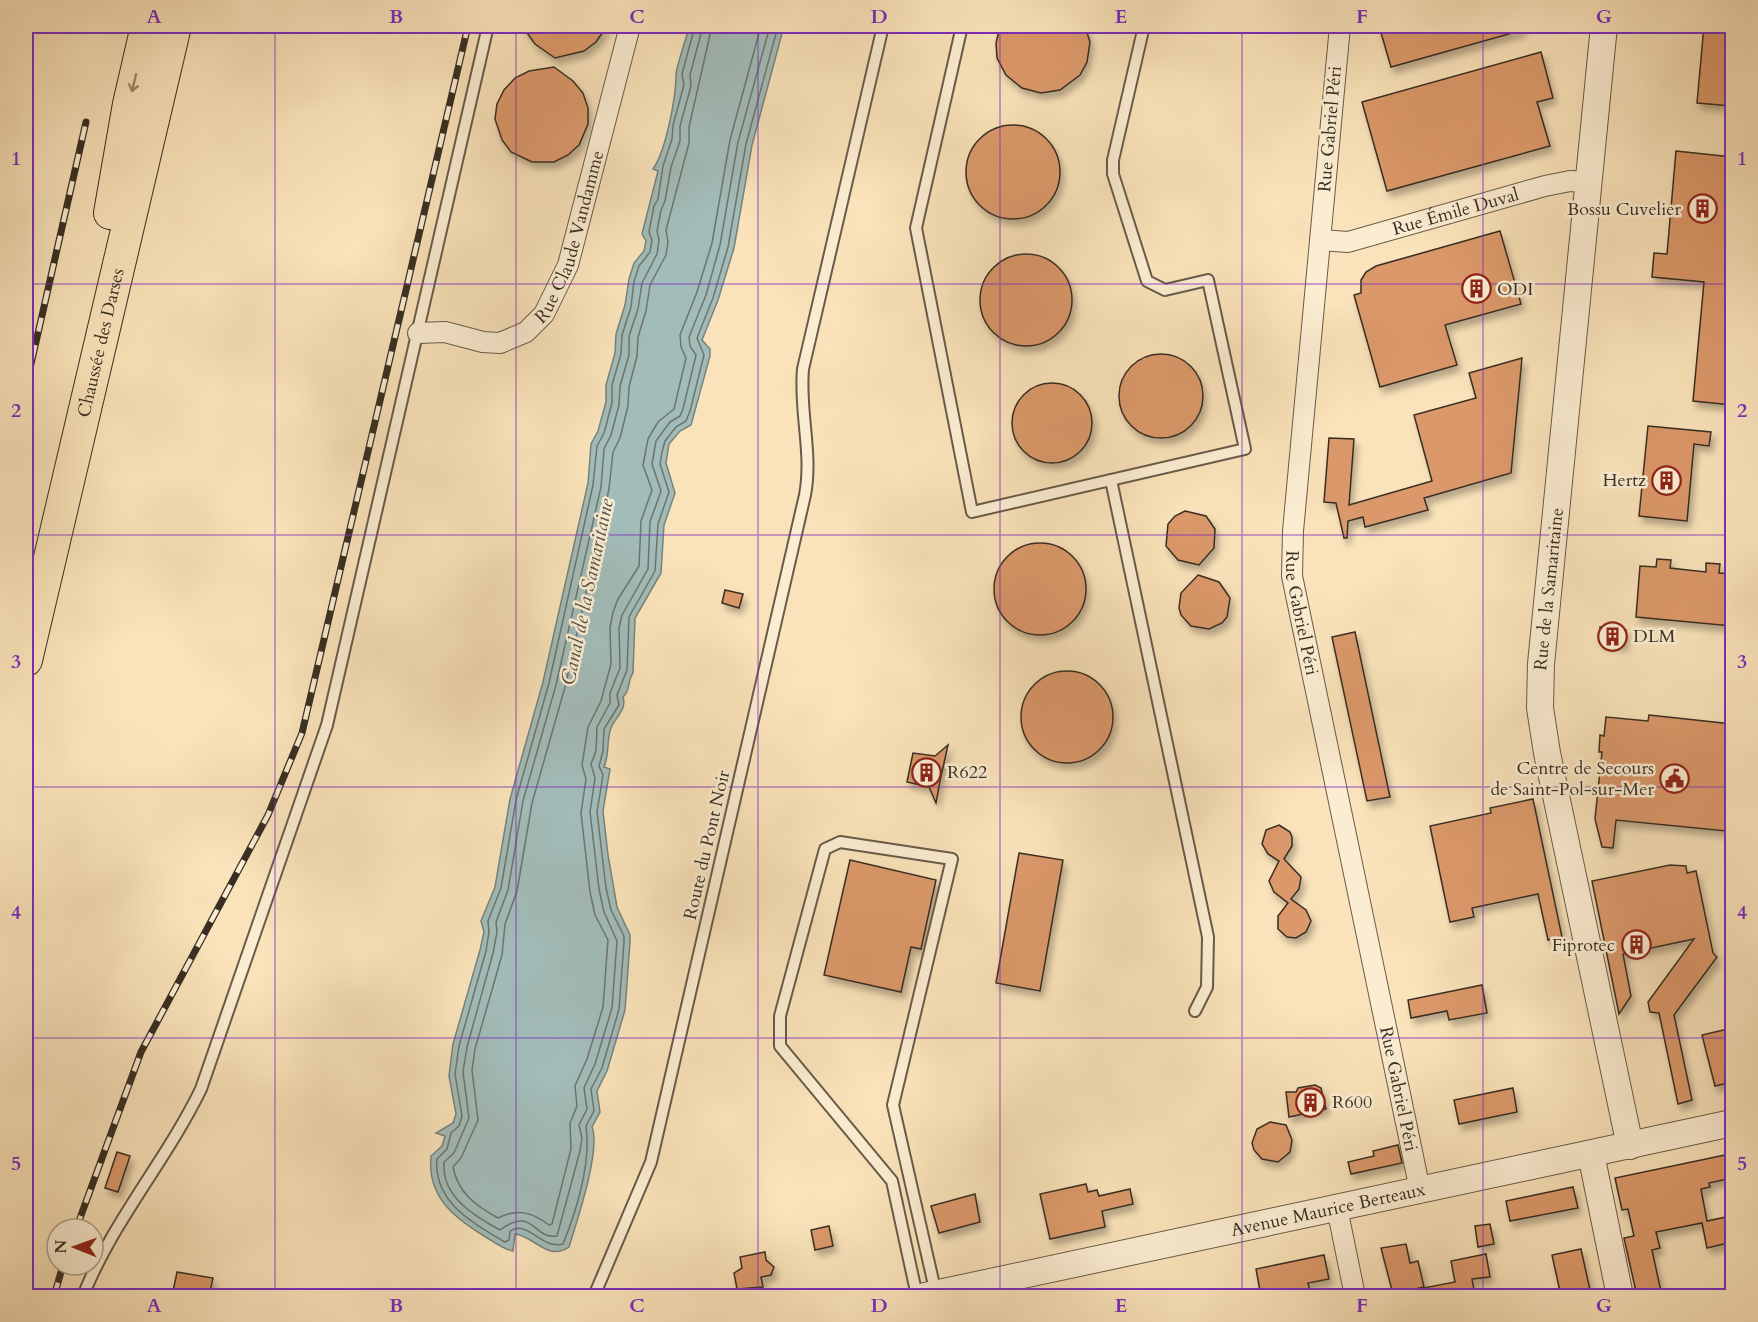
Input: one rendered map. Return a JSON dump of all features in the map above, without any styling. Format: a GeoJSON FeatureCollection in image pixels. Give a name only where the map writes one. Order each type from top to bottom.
{"type":"FeatureCollection","features":[{"type":"Feature","properties":{"kind":"main road","name":"Chaussée des Darses"},"geometry":{"type":"LineString","coordinates":[[26,578],[98,272],[147,26]]}},
{"type":"Feature","properties":{"kind":"main road","name":"Chaussée des Darses"},"geometry":{"type":"LineString","coordinates":[[26,660],[175,26]]}},
{"type":"Feature","properties":{"kind":"street","name":"Rue Claude Vandamme"},"geometry":{"type":"LineString","coordinates":[[418,333],[445,332],[483,342],[500,342],[526,332],[544,314],[568,265],[630,26]]}},
{"type":"Feature","properties":{"kind":"street","name":"Rue Gabriel Péri"},"geometry":{"type":"LineString","coordinates":[[1340,26],[1293,531],[1292,576],[1420,1190]]}},
{"type":"Feature","properties":{"kind":"street","name":"Rue de la Samaritaine"},"geometry":{"type":"LineString","coordinates":[[1604,26],[1540,679],[1540,708],[1546,753],[1630,1146]]}},
{"type":"Feature","properties":{"kind":"street","name":"Rue Émile Duval"},"geometry":{"type":"LineString","coordinates":[[1320,240],[1348,242],[1554,183],[1589,182]]}},
{"type":"Feature","properties":{"kind":"street","name":"Avenue Maurice Berteaux"},"geometry":{"type":"LineString","coordinates":[[926,1296],[1732,1123]]}},
{"type":"Feature","properties":{"kind":"street"},"geometry":{"type":"LineString","coordinates":[[1591,1154],[1620,1296]]}},
{"type":"Feature","properties":{"kind":"street"},"geometry":{"type":"LineString","coordinates":[[1337,1208],[1355,1296]]}},
{"type":"Feature","properties":{"kind":"lane"},"geometry":{"type":"LineString","coordinates":[[83,1296],[117,1228],[186,1118],[201,1089],[318,755],[489,26]]}},
{"type":"Feature","properties":{"kind":"lane","name":"Route du Pont Noir"},"geometry":{"type":"LineString","coordinates":[[594,1296],[651,1162],[791,553],[808,473],[802,390],[806,357],[883,26]]}},
{"type":"Feature","properties":{"kind":"lane"},"geometry":{"type":"LineString","coordinates":[[962,26],[916,228],[972,512],[1245,449],[1208,280],[1164,290],[1147,281],[1113,174],[1113,160],[1144,26]]}},
{"type":"Feature","properties":{"kind":"lane"},"geometry":{"type":"LineString","coordinates":[[1111,480],[1208,937],[1207,987],[1196,1011]]}},
{"type":"Feature","properties":{"kind":"lane"},"geometry":{"type":"LineString","coordinates":[[840,842],[952,859],[893,1105],[926,1296],[892,1181],[780,1046],[780,1016],[825,849],[840,842]]}},
{"type":"Feature","properties":{"kind":"water","name":"Canal de la Samaritaine"},"geometry":{"type":"Polygon","coordinates":[[[690,26],[784,26],[752,145],[734,248],[718,300],[702,340],[710,349],[710,356],[691,425],[680,431],[669,444],[666,463],[675,493],[664,525],[661,573],[635,618],[633,673],[623,697],[624,706],[611,728],[604,767],[610,769],[603,811],[608,855],[617,907],[630,935],[630,942],[625,1010],[607,1071],[597,1091],[600,1112],[592,1127],[594,1138],[591,1168],[569,1247],[554,1252],[515,1234],[513,1251],[501,1247],[473,1229],[444,1204],[433,1183],[431,1156],[442,1146],[445,1136],[436,1133],[453,1123],[456,1114],[449,1076],[453,1044],[480,950],[484,932],[481,921],[495,887],[510,799],[543,682],[588,483],[591,444],[598,431],[606,402],[606,385],[615,353],[616,334],[625,305],[629,279],[634,263],[644,251],[646,241],[642,234],[658,171],[653,169],[666,137],[672,110],[676,72],[690,26]]]}},
{"type":"Feature","properties":{"kind":"building"},"geometry":{"type":"Polygon","coordinates":[[[522,26],[607,26],[596,42],[584,51],[555,58],[535,44],[522,26]]]}},
{"type":"Feature","properties":{"kind":"building"},"geometry":{"type":"Polygon","coordinates":[[[1000,26],[1085,26],[1090,42],[1087,62],[1080,75],[1060,90],[1041,93],[1022,88],[1006,75],[997,58],[996,43],[1000,26]]]}},
{"type":"Feature","properties":{"kind":"building"},"geometry":{"type":"Polygon","coordinates":[[[1379,26],[1522,26],[1523,30],[1391,67],[1379,26]]]}},
{"type":"Feature","properties":{"kind":"building"},"geometry":{"type":"Polygon","coordinates":[[[1704,26],[1732,26],[1732,106],[1697,103],[1704,26]]]}},
{"type":"Feature","properties":{"kind":"building"},"geometry":{"type":"Polygon","coordinates":[[[1541,52],[1553,98],[1537,102],[1550,146],[1387,191],[1362,102],[1541,52]]]}},
{"type":"Feature","properties":{"kind":"building"},"geometry":{"type":"Polygon","coordinates":[[[554,67],[573,81],[583,93],[588,108],[588,124],[579,145],[568,155],[554,162],[532,162],[511,152],[502,140],[495,119],[497,104],[504,90],[515,78],[529,71],[554,67]]]}},
{"type":"Feature","properties":{"kind":"building"},"geometry":{"type":"Polygon","coordinates":[[[1013,125],[1031,128],[1046,139],[1057,154],[1060,172],[1057,190],[1046,205],[1031,216],[1013,219],[995,216],[980,205],[969,190],[966,172],[969,154],[980,139],[995,128],[1013,125]]]}},
{"type":"Feature","properties":{"kind":"building"},"geometry":{"type":"Polygon","coordinates":[[[1676,151],[1732,157],[1732,405],[1693,401],[1704,282],[1652,277],[1654,253],[1667,254],[1676,151]]]}},
{"type":"Feature","properties":{"kind":"building"},"geometry":{"type":"Polygon","coordinates":[[[1500,231],[1521,304],[1445,325],[1457,365],[1380,387],[1354,295],[1361,293],[1361,280],[1366,272],[1376,266],[1500,231]]]}},
{"type":"Feature","properties":{"kind":"building"},"geometry":{"type":"Polygon","coordinates":[[[1026,254],[1044,257],[1059,267],[1069,282],[1072,300],[1069,318],[1059,333],[1044,343],[1026,346],[1008,343],[993,333],[983,318],[980,300],[983,282],[993,267],[1008,257],[1026,254]]]}},
{"type":"Feature","properties":{"kind":"building"},"geometry":{"type":"Polygon","coordinates":[[[1161,354],[1184,361],[1196,373],[1203,396],[1196,419],[1184,431],[1161,438],[1138,431],[1126,419],[1119,396],[1126,373],[1138,361],[1161,354]]]}},
{"type":"Feature","properties":{"kind":"building"},"geometry":{"type":"Polygon","coordinates":[[[1522,358],[1511,473],[1424,498],[1428,510],[1365,527],[1363,517],[1348,521],[1347,538],[1344,538],[1336,503],[1324,502],[1329,438],[1354,439],[1349,505],[1432,481],[1414,415],[1476,398],[1469,373],[1522,358]]]}},
{"type":"Feature","properties":{"kind":"building"},"geometry":{"type":"Polygon","coordinates":[[[1052,383],[1067,386],[1080,395],[1089,408],[1092,423],[1089,438],[1080,451],[1067,460],[1052,463],[1037,460],[1024,451],[1015,438],[1012,423],[1015,408],[1024,395],[1037,386],[1052,383]]]}},
{"type":"Feature","properties":{"kind":"building","name":"Hertz"},"geometry":{"type":"Polygon","coordinates":[[[1648,426],[1711,432],[1709,446],[1694,444],[1687,521],[1639,516],[1648,426]]]}},
{"type":"Feature","properties":{"kind":"building"},"geometry":{"type":"Polygon","coordinates":[[[1185,511],[1206,516],[1215,529],[1214,548],[1199,565],[1178,560],[1166,546],[1168,524],[1175,516],[1185,511]]]}},
{"type":"Feature","properties":{"kind":"building"},"geometry":{"type":"Polygon","coordinates":[[[1040,543],[1058,546],[1073,556],[1083,571],[1086,589],[1083,607],[1073,622],[1058,632],[1040,635],[1022,632],[1007,622],[997,607],[994,589],[997,571],[1007,556],[1022,546],[1040,543]]]}},
{"type":"Feature","properties":{"kind":"building"},"geometry":{"type":"Polygon","coordinates":[[[1657,559],[1671,560],[1670,568],[1706,572],[1706,563],[1720,564],[1719,573],[1732,574],[1732,626],[1636,617],[1640,566],[1656,567],[1657,559]]]}},
{"type":"Feature","properties":{"kind":"building"},"geometry":{"type":"Polygon","coordinates":[[[1198,575],[1219,582],[1230,598],[1227,617],[1222,623],[1209,629],[1191,626],[1181,615],[1179,608],[1181,593],[1198,575]]]}},
{"type":"Feature","properties":{"kind":"building"},"geometry":{"type":"Polygon","coordinates":[[[725,590],[743,594],[739,608],[722,603],[725,590]]]}},
{"type":"Feature","properties":{"kind":"building","name":"DLM"},"geometry":{"type":"Polygon","coordinates":[[[1600,627],[1626,630],[1624,645],[1599,642],[1600,627]]]}},
{"type":"Feature","properties":{"kind":"building"},"geometry":{"type":"Polygon","coordinates":[[[1355,632],[1390,797],[1367,801],[1332,637],[1355,632]]]}},
{"type":"Feature","properties":{"kind":"building"},"geometry":{"type":"Polygon","coordinates":[[[1067,671],[1085,674],[1100,684],[1110,699],[1113,717],[1110,735],[1100,750],[1085,760],[1067,763],[1049,760],[1034,750],[1024,735],[1021,717],[1024,699],[1034,684],[1049,674],[1067,671]]]}},
{"type":"Feature","properties":{"kind":"building"},"geometry":{"type":"Polygon","coordinates":[[[1649,715],[1732,724],[1732,791],[1730,791],[1726,831],[1616,820],[1613,848],[1602,847],[1595,819],[1602,752],[1599,752],[1600,735],[1604,736],[1606,717],[1648,721],[1649,715]]]}},
{"type":"Feature","properties":{"kind":"building","name":"R622"},"geometry":{"type":"Polygon","coordinates":[[[948,745],[936,803],[929,787],[907,782],[913,753],[935,756],[948,745]]]}},
{"type":"Feature","properties":{"kind":"building"},"geometry":{"type":"Polygon","coordinates":[[[1533,799],[1562,937],[1548,940],[1538,894],[1472,908],[1474,917],[1450,922],[1430,826],[1491,813],[1490,808],[1533,799]]]}},
{"type":"Feature","properties":{"kind":"building"},"geometry":{"type":"Polygon","coordinates":[[[1279,825],[1290,832],[1292,837],[1292,846],[1284,859],[1301,877],[1299,889],[1291,899],[1306,910],[1311,921],[1306,932],[1296,938],[1287,937],[1278,929],[1278,916],[1288,903],[1274,892],[1269,881],[1279,861],[1268,854],[1262,844],[1266,830],[1279,825]]]}},
{"type":"Feature","properties":{"kind":"building"},"geometry":{"type":"Polygon","coordinates":[[[1019,853],[1063,860],[1040,991],[996,983],[1019,853]]]}},
{"type":"Feature","properties":{"kind":"building"},"geometry":{"type":"Polygon","coordinates":[[[850,860],[936,880],[921,949],[911,947],[901,992],[824,975],[850,860]]]}},
{"type":"Feature","properties":{"kind":"building","name":"Fiprotec"},"geometry":{"type":"Polygon","coordinates":[[[1670,865],[1686,866],[1687,873],[1696,871],[1713,953],[1717,957],[1674,1015],[1692,1100],[1678,1104],[1659,1013],[1650,1012],[1648,1002],[1694,939],[1623,954],[1631,996],[1619,1014],[1592,881],[1670,865]]]}},
{"type":"Feature","properties":{"kind":"building"},"geometry":{"type":"Polygon","coordinates":[[[1482,985],[1487,1013],[1449,1020],[1447,1011],[1411,1018],[1408,1000],[1482,985]]]}},
{"type":"Feature","properties":{"kind":"building"},"geometry":{"type":"Polygon","coordinates":[[[1732,1028],[1732,1082],[1715,1086],[1702,1035],[1732,1028]]]}},
{"type":"Feature","properties":{"kind":"building","name":"R600"},"geometry":{"type":"Polygon","coordinates":[[[1315,1085],[1321,1088],[1326,1109],[1289,1117],[1286,1092],[1296,1092],[1298,1088],[1315,1085]]]}},
{"type":"Feature","properties":{"kind":"building"},"geometry":{"type":"Polygon","coordinates":[[[1513,1088],[1517,1112],[1459,1124],[1454,1100],[1513,1088]]]}},
{"type":"Feature","properties":{"kind":"building"},"geometry":{"type":"Polygon","coordinates":[[[1270,1122],[1286,1125],[1292,1140],[1290,1152],[1278,1162],[1262,1159],[1254,1150],[1252,1143],[1257,1129],[1270,1122]]]}},
{"type":"Feature","properties":{"kind":"building"},"geometry":{"type":"Polygon","coordinates":[[[1398,1145],[1402,1163],[1351,1174],[1348,1162],[1374,1156],[1373,1151],[1398,1145]]]}},
{"type":"Feature","properties":{"kind":"building"},"geometry":{"type":"Polygon","coordinates":[[[117,1152],[130,1156],[118,1192],[105,1188],[117,1152]]]}},
{"type":"Feature","properties":{"kind":"building"},"geometry":{"type":"Polygon","coordinates":[[[1730,1154],[1732,1178],[1709,1183],[1710,1187],[1701,1189],[1707,1221],[1726,1217],[1732,1242],[1707,1248],[1702,1223],[1656,1232],[1660,1248],[1652,1250],[1662,1296],[1637,1296],[1624,1238],[1634,1236],[1628,1209],[1622,1210],[1615,1178],[1730,1154]]]}},
{"type":"Feature","properties":{"kind":"building"},"geometry":{"type":"Polygon","coordinates":[[[1086,1184],[1088,1192],[1097,1190],[1099,1196],[1130,1189],[1133,1204],[1102,1211],[1105,1227],[1050,1239],[1040,1194],[1086,1184]]]}},
{"type":"Feature","properties":{"kind":"building"},"geometry":{"type":"Polygon","coordinates":[[[1573,1187],[1578,1208],[1510,1221],[1506,1201],[1573,1187]]]}},
{"type":"Feature","properties":{"kind":"building"},"geometry":{"type":"Polygon","coordinates":[[[975,1194],[980,1222],[939,1233],[931,1206],[975,1194]]]}},
{"type":"Feature","properties":{"kind":"building"},"geometry":{"type":"Polygon","coordinates":[[[1490,1224],[1494,1244],[1478,1247],[1475,1226],[1490,1224]]]}},
{"type":"Feature","properties":{"kind":"building"},"geometry":{"type":"Polygon","coordinates":[[[829,1226],[833,1246],[815,1250],[811,1230],[829,1226]]]}},
{"type":"Feature","properties":{"kind":"building"},"geometry":{"type":"Polygon","coordinates":[[[1406,1244],[1410,1263],[1418,1261],[1424,1287],[1393,1294],[1381,1248],[1406,1244]]]}},
{"type":"Feature","properties":{"kind":"building"},"geometry":{"type":"Polygon","coordinates":[[[1581,1249],[1590,1290],[1587,1291],[1588,1296],[1561,1296],[1552,1255],[1581,1249]]]}},
{"type":"Feature","properties":{"kind":"building"},"geometry":{"type":"Polygon","coordinates":[[[765,1252],[766,1260],[774,1267],[771,1275],[761,1277],[763,1287],[737,1289],[734,1273],[742,1268],[740,1257],[765,1252]]]}},
{"type":"Feature","properties":{"kind":"building"},"geometry":{"type":"Polygon","coordinates":[[[1486,1254],[1490,1277],[1472,1279],[1475,1296],[1414,1296],[1413,1290],[1455,1282],[1451,1261],[1486,1254]]]}},
{"type":"Feature","properties":{"kind":"building"},"geometry":{"type":"Polygon","coordinates":[[[1324,1255],[1329,1279],[1308,1283],[1311,1296],[1261,1296],[1256,1269],[1324,1255]]]}},
{"type":"Feature","properties":{"kind":"building"},"geometry":{"type":"Polygon","coordinates":[[[177,1272],[213,1278],[209,1296],[172,1296],[177,1272]]]}},
{"type":"Feature","properties":{"kind":"railway"},"geometry":{"type":"LineString","coordinates":[[80,1217],[141,1052],[268,815],[302,733],[468,26]]}},
{"type":"Feature","properties":{"kind":"railway"},"geometry":{"type":"LineString","coordinates":[[26,386],[86,122]]}},
{"type":"Feature","properties":{"kind":"railway"},"geometry":{"type":"LineString","coordinates":[[26,244],[26,345]]}},
{"type":"Feature","properties":{"kind":"railway"},"geometry":{"type":"LineString","coordinates":[[54,1296],[60,1277]]}},
{"type":"Feature","properties":{"kind":"place","name":"Bossu Cuvelier"},"geometry":{"type":"Point","coordinates":[1702,209]}},
{"type":"Feature","properties":{"kind":"place","name":"ODI"},"geometry":{"type":"Point","coordinates":[1476,289]}},
{"type":"Feature","properties":{"kind":"place","name":"Hertz"},"geometry":{"type":"Point","coordinates":[1667,480]}},
{"type":"Feature","properties":{"kind":"place","name":"DLM"},"geometry":{"type":"Point","coordinates":[1612,636]}},
{"type":"Feature","properties":{"kind":"place","name":"R622"},"geometry":{"type":"Point","coordinates":[926,772]}},
{"type":"Feature","properties":{"kind":"place","name":"Centre de Secours de Saint-Pol-sur-Mer"},"geometry":{"type":"Point","coordinates":[1675,778]}},
{"type":"Feature","properties":{"kind":"place","name":"Fiprotec"},"geometry":{"type":"Point","coordinates":[1636,945]}},
{"type":"Feature","properties":{"kind":"place","name":"R600"},"geometry":{"type":"Point","coordinates":[1311,1102]}}]}
